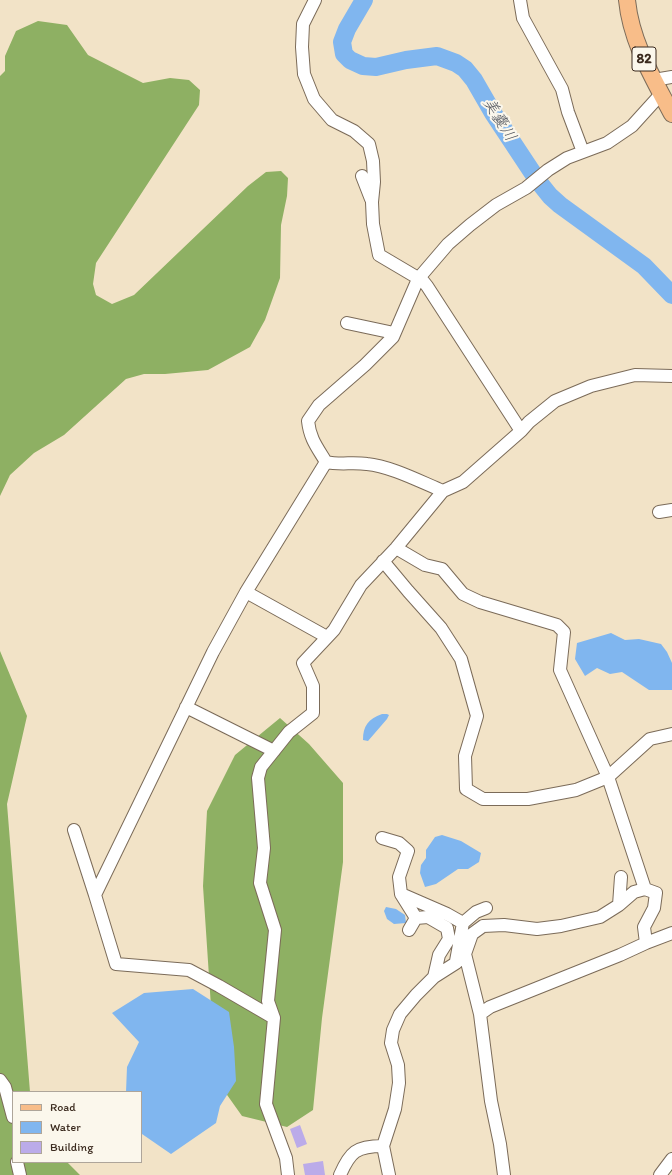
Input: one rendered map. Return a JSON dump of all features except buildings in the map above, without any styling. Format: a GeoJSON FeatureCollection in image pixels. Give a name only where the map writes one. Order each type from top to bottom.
{"type":"FeatureCollection","features":[{"type":"Feature","properties":{"kind":"main road","name":"82"},"geometry":{"type":"LineString","coordinates":[[627,0],[635,38],[672,114]]}},
{"type":"Feature","properties":{"kind":"street"},"geometry":{"type":"LineString","coordinates":[[315,0],[303,24],[302,47],[304,74],[314,99],[332,120],[354,131],[369,144],[373,161],[373,224],[379,255],[423,281],[521,431]]}},
{"type":"Feature","properties":{"kind":"street"},"geometry":{"type":"LineString","coordinates":[[520,0],[523,18],[562,90],[568,112],[583,152]]}},
{"type":"Feature","properties":{"kind":"street"},"geometry":{"type":"LineString","coordinates":[[443,491],[395,471],[368,464],[326,462],[314,444],[309,433],[308,421],[319,405],[365,365],[393,337],[418,279],[448,244],[496,205],[526,188],[548,170],[567,158],[607,143],[632,126],[658,87],[672,77]]}},
{"type":"Feature","properties":{"kind":"street"},"geometry":{"type":"LineString","coordinates":[[362,176],[372,202]]}},
{"type":"Feature","properties":{"kind":"street"},"geometry":{"type":"LineString","coordinates":[[347,323],[394,333]]}},
{"type":"Feature","properties":{"kind":"street"},"geometry":{"type":"LineString","coordinates":[[288,1175],[286,1158],[266,1104],[274,1018],[268,1001],[274,930],[260,883],[264,848],[258,778],[261,767],[289,732],[313,713],[313,686],[303,663],[334,630],[361,584],[396,548],[443,491],[463,482],[521,431],[529,422],[555,401],[591,386],[635,375],[672,376]]}},
{"type":"Feature","properties":{"kind":"street"},"geometry":{"type":"LineString","coordinates":[[95,895],[213,652],[246,592],[326,462]]}},
{"type":"Feature","properties":{"kind":"street"},"geometry":{"type":"LineString","coordinates":[[659,512],[672,510]]}},
{"type":"Feature","properties":{"kind":"street"},"geometry":{"type":"LineString","coordinates":[[396,548],[425,565],[442,569],[463,594],[480,602],[557,625],[564,632],[560,670],[608,777],[645,889]]}},
{"type":"Feature","properties":{"kind":"street"},"geometry":{"type":"LineString","coordinates":[[383,561],[441,628],[461,659],[477,716],[465,756],[466,789],[483,799],[528,799],[576,790],[608,777],[650,739],[672,734]]}},
{"type":"Feature","properties":{"kind":"street"},"geometry":{"type":"LineString","coordinates":[[246,592],[327,637]]}},
{"type":"Feature","properties":{"kind":"street"},"geometry":{"type":"LineString","coordinates":[[186,707],[274,751]]}},
{"type":"Feature","properties":{"kind":"street"},"geometry":{"type":"LineString","coordinates":[[74,830],[116,964],[189,970],[274,1018]]}},
{"type":"Feature","properties":{"kind":"street"},"geometry":{"type":"LineString","coordinates":[[382,838],[399,843],[408,851],[399,877],[401,894],[416,918]]}},
{"type":"Feature","properties":{"kind":"street"},"geometry":{"type":"LineString","coordinates":[[619,905],[621,877]]}},
{"type":"Feature","properties":{"kind":"street"},"geometry":{"type":"LineString","coordinates":[[389,1175],[383,1146],[395,1109],[400,1083],[398,1065],[391,1043],[393,1030],[400,1014],[416,995],[434,977],[461,958],[472,934],[483,926],[504,925],[537,929],[561,926],[600,916],[619,905],[634,892],[645,889],[656,893],[654,908],[644,928],[646,943]]}},
{"type":"Feature","properties":{"kind":"street"},"geometry":{"type":"LineString","coordinates":[[401,894],[448,914],[463,923]]}},
{"type":"Feature","properties":{"kind":"street"},"geometry":{"type":"LineString","coordinates":[[486,908],[476,912],[463,923],[461,958],[480,1014],[491,1101],[500,1144],[504,1175]]}},
{"type":"Feature","properties":{"kind":"street"},"geometry":{"type":"LineString","coordinates":[[416,918],[428,917],[447,928],[449,939],[439,954],[434,977]]}},
{"type":"Feature","properties":{"kind":"street"},"geometry":{"type":"LineString","coordinates":[[409,930],[416,918]]}},
{"type":"Feature","properties":{"kind":"street"},"geometry":{"type":"LineString","coordinates":[[480,1014],[490,1006],[672,933]]}},
{"type":"Feature","properties":{"kind":"street"},"geometry":{"type":"LineString","coordinates":[[0,1080],[5,1087],[12,1113]]}},
{"type":"Feature","properties":{"kind":"street"},"geometry":{"type":"LineString","coordinates":[[340,1175],[349,1156],[364,1147],[383,1146]]}},
{"type":"Feature","properties":{"kind":"street"},"geometry":{"type":"LineString","coordinates":[[660,1175],[672,1159]]}},
{"type":"Feature","properties":{"kind":"street"},"geometry":{"type":"LineString","coordinates":[[17,1163],[20,1175]]}},
{"type":"Feature","properties":{"kind":"green space"},"geometry":{"type":"Polygon","coordinates":[[[38,21],[67,25],[88,55],[143,83],[170,78],[189,80],[200,90],[199,105],[96,263],[93,284],[96,295],[112,304],[134,295],[248,186],[266,172],[281,171],[288,178],[287,196],[281,225],[280,278],[265,320],[250,347],[208,370],[165,374],[144,374],[126,379],[64,435],[34,453],[10,475],[0,496],[0,76],[5,71],[5,56],[16,31],[38,21]]]}},
{"type":"Feature","properties":{"kind":"green space"},"geometry":{"type":"Polygon","coordinates":[[[0,651],[27,716],[7,804],[30,1091],[12,1091],[12,1163],[68,1163],[80,1175],[0,1175],[0,651]]]}},
{"type":"Feature","properties":{"kind":"green space"},"geometry":{"type":"Polygon","coordinates":[[[280,718],[309,744],[343,783],[343,862],[322,1018],[313,1110],[287,1127],[242,1116],[225,1092],[213,1037],[203,886],[207,811],[235,755],[280,718]]]}},
{"type":"Feature","properties":{"kind":"water"},"geometry":{"type":"Polygon","coordinates":[[[611,633],[625,640],[639,639],[661,644],[672,663],[672,690],[649,690],[622,672],[610,674],[597,668],[585,676],[575,659],[577,643],[611,633]]]}},
{"type":"Feature","properties":{"kind":"water"},"geometry":{"type":"Polygon","coordinates":[[[382,714],[389,715],[368,741],[363,740],[365,727],[367,724],[373,718],[382,714]]]}},
{"type":"Feature","properties":{"kind":"water"},"geometry":{"type":"Polygon","coordinates":[[[442,835],[461,841],[481,853],[479,862],[468,869],[458,869],[436,884],[425,887],[420,873],[421,865],[426,858],[426,850],[435,837],[442,835]]]}},
{"type":"Feature","properties":{"kind":"water"},"geometry":{"type":"Polygon","coordinates":[[[386,907],[396,909],[405,915],[406,923],[394,924],[387,919],[384,911],[386,907]]]}},
{"type":"Feature","properties":{"kind":"water"},"geometry":{"type":"Polygon","coordinates":[[[193,989],[229,1012],[234,1047],[236,1081],[220,1106],[216,1123],[171,1154],[142,1134],[142,1091],[126,1091],[127,1067],[139,1042],[112,1013],[144,993],[193,989]]]}},
{"type":"Feature","properties":{"kind":"waterway","name":"美嚢川"},"geometry":{"type":"LineString","coordinates":[[364,0],[347,29],[342,42],[344,54],[350,60],[363,66],[376,67],[406,60],[437,56],[456,63],[465,69],[474,80],[493,113],[538,181],[550,196],[560,205],[644,266],[672,295]]}}]}
